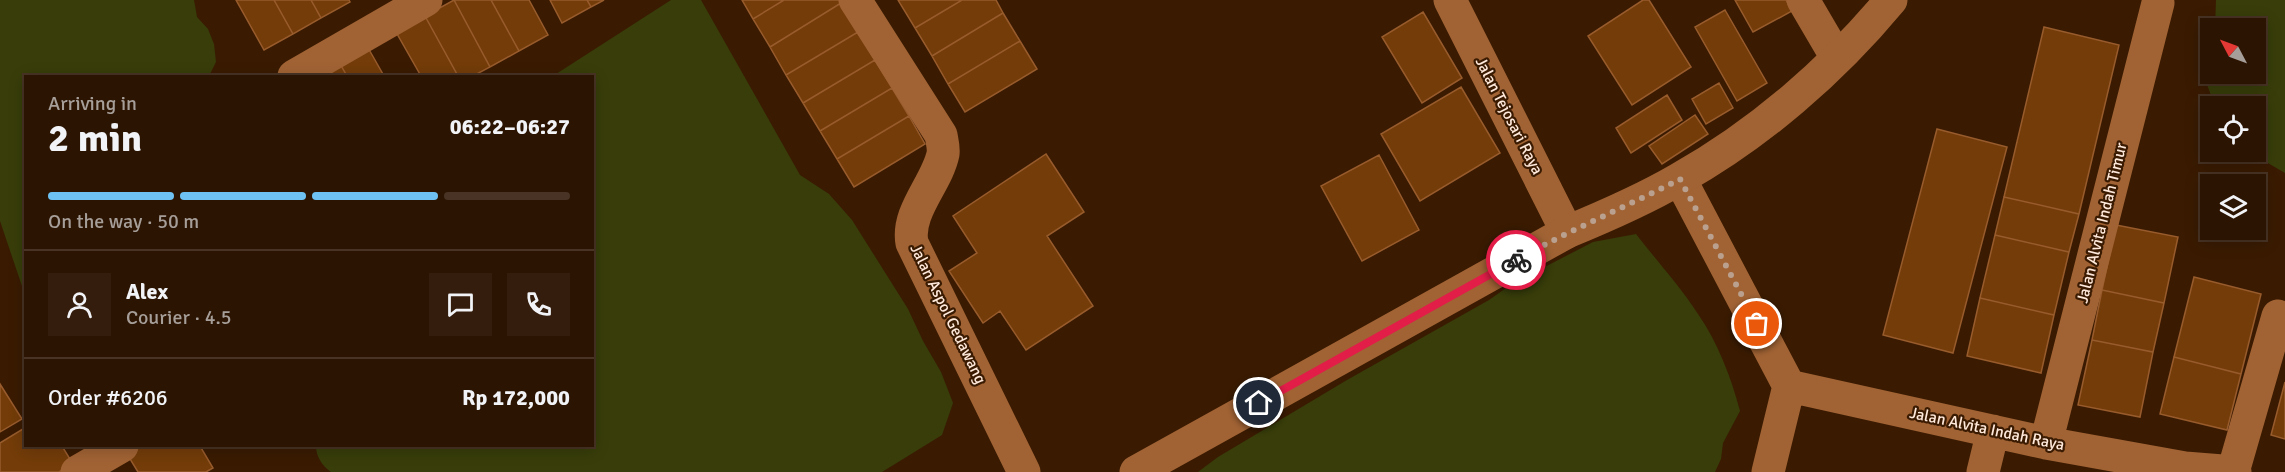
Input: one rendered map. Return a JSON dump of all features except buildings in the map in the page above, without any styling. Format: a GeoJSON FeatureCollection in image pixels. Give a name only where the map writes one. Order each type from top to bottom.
{"type":"FeatureCollection","features":[{"type":"Feature","properties":{"kind":"street"},"geometry":{"type":"LineString","coordinates":[[296,75],[426,0]]}},
{"type":"Feature","properties":{"kind":"street","name":"Jalan Aspol Gedawang"},"geometry":{"type":"LineString","coordinates":[[855,0],[941,135],[944,152],[914,222],[911,234],[912,243],[1024,472]]}},
{"type":"Feature","properties":{"kind":"street","name":"Jalan Tejosari Raya"},"geometry":{"type":"LineString","coordinates":[[1450,0],[1567,232]]}},
{"type":"Feature","properties":{"kind":"street"},"geometry":{"type":"LineString","coordinates":[[1803,0],[1837,57]]}},
{"type":"Feature","properties":{"kind":"street"},"geometry":{"type":"LineString","coordinates":[[1136,472],[1567,232],[1620,210],[1680,179],[1770,119],[1837,57],[1891,0]]}},
{"type":"Feature","properties":{"kind":"street","name":"Jalan Alvita Indah Timur"},"geometry":{"type":"LineString","coordinates":[[2046,443],[2158,3]]}},
{"type":"Feature","properties":{"kind":"street"},"geometry":{"type":"LineString","coordinates":[[1680,179],[1789,386],[1768,472]]}},
{"type":"Feature","properties":{"kind":"street"},"geometry":{"type":"LineString","coordinates":[[2234,472],[2278,316]]}},
{"type":"Feature","properties":{"kind":"street","name":"Jalan Alvita Indah Raya"},"geometry":{"type":"LineString","coordinates":[[1789,386],[2046,443],[2185,470],[2234,472]]}},
{"type":"Feature","properties":{"kind":"street"},"geometry":{"type":"LineString","coordinates":[[1983,472],[1993,431]]}},
{"type":"Feature","properties":{"kind":"street"},"geometry":{"type":"LineString","coordinates":[[77,472],[120,447]]}},
{"type":"Feature","properties":{"kind":"green space"},"geometry":{"type":"Polygon","coordinates":[[[0,0],[194,0],[197,17],[208,29],[214,44],[216,62],[210,75],[24,75],[24,292],[0,221],[0,0]]]}},
{"type":"Feature","properties":{"kind":"green space"},"geometry":{"type":"Polygon","coordinates":[[[671,0],[701,0],[800,175],[829,194],[852,220],[908,309],[941,372],[953,403],[942,435],[882,472],[331,472],[325,467],[320,461],[316,447],[594,447],[594,75],[555,75],[671,0]]]}},
{"type":"Feature","properties":{"kind":"green space"},"geometry":{"type":"Polygon","coordinates":[[[2216,0],[2285,0],[2285,173],[2266,162],[2266,96],[2211,96],[2207,84],[2266,84],[2266,18],[2215,18],[2216,0]]]}},
{"type":"Feature","properties":{"kind":"green space"},"geometry":{"type":"Polygon","coordinates":[[[1636,234],[1684,293],[1705,325],[1718,348],[1732,386],[1740,411],[1723,443],[1721,459],[1715,472],[1198,472],[1218,457],[1347,380],[1489,300],[1519,279],[1593,242],[1636,234]]]}},
{"type":"Feature","properties":{"kind":"way so far"},"geometry":{"type":"LineString","coordinates":[[1516,260],[1567,232],[1620,210],[1680,179],[1757,324]]}},
{"type":"Feature","properties":{"kind":"route"},"geometry":{"type":"LineString","coordinates":[[1259,403],[1516,260]]}}]}
